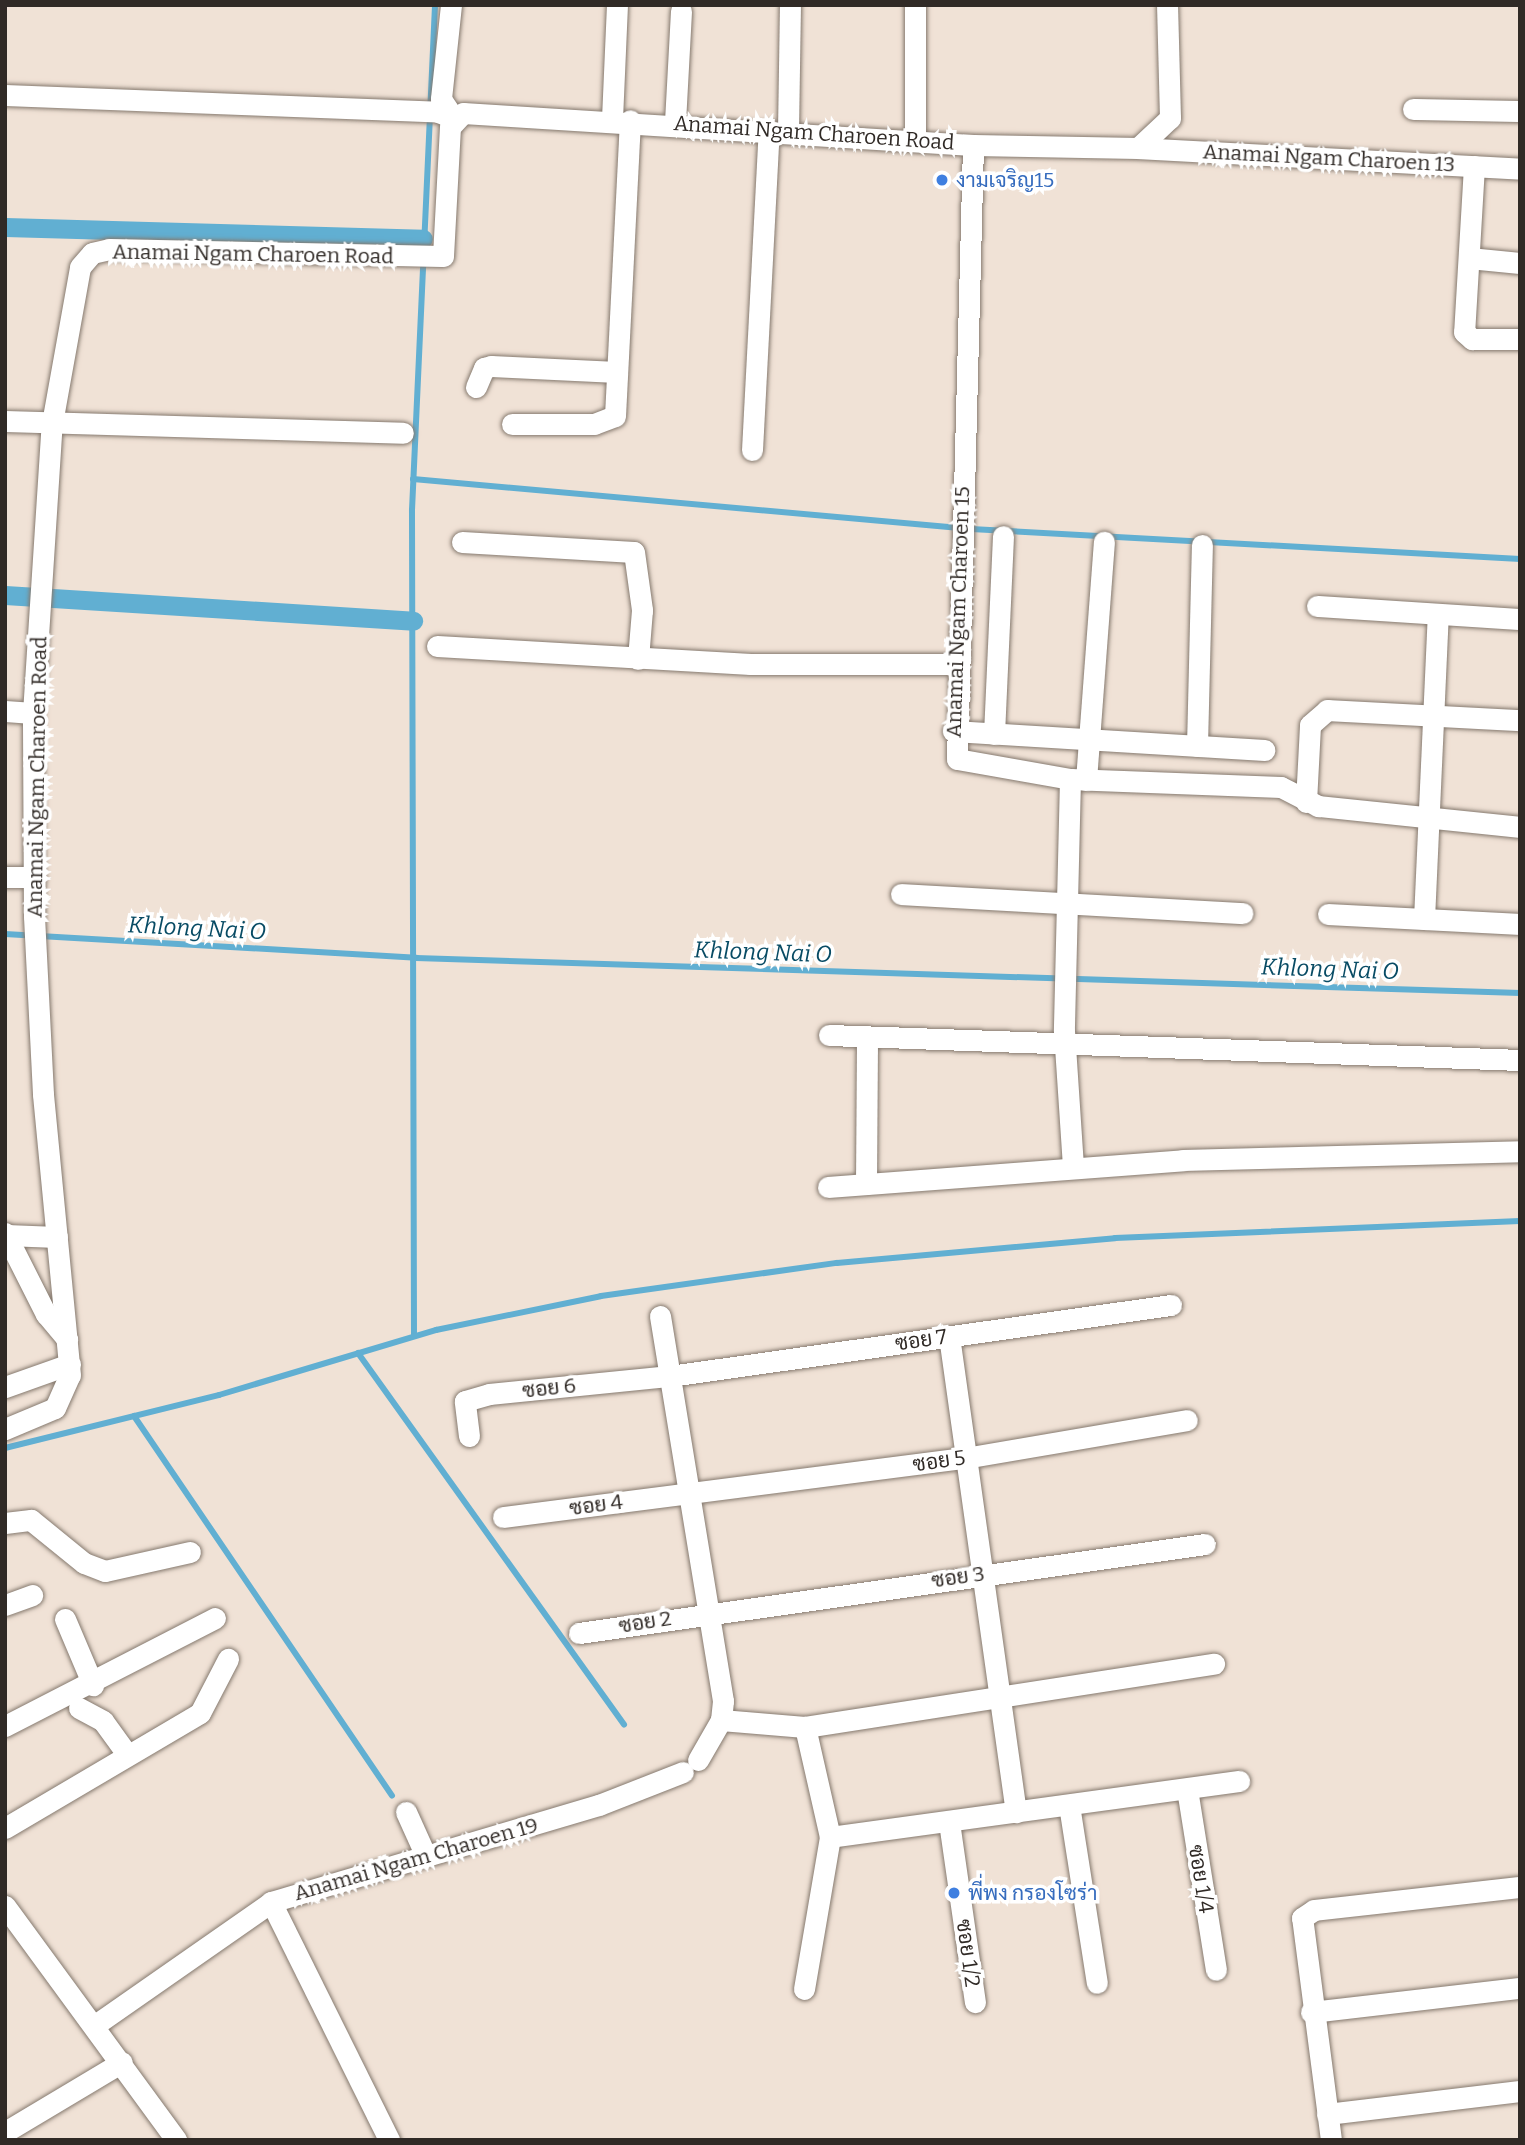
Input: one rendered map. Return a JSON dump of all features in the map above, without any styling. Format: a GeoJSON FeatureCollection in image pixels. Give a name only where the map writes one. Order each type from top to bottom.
{"type":"FeatureCollection","features":[{"type":"Feature","properties":{"kind":"street"},"geometry":{"type":"LineString","coordinates":[[451,5],[441,99],[454,118]]}},
{"type":"Feature","properties":{"kind":"street"},"geometry":{"type":"LineString","coordinates":[[512,424],[609,423],[617,403],[621,120],[617,5]]}},
{"type":"Feature","properties":{"kind":"street"},"geometry":{"type":"LineString","coordinates":[[752,450],[790,5]]}},
{"type":"Feature","properties":{"kind":"street"},"geometry":{"type":"LineString","coordinates":[[915,5],[915,141]]}},
{"type":"Feature","properties":{"kind":"street"},"geometry":{"type":"LineString","coordinates":[[1138,149],[1171,118],[1167,5]]}},
{"type":"Feature","properties":{"kind":"street"},"geometry":{"type":"LineString","coordinates":[[675,122],[681,11]]}},
{"type":"Feature","properties":{"kind":"street"},"geometry":{"type":"LineString","coordinates":[[5,94],[438,112],[454,118]]}},
{"type":"Feature","properties":{"kind":"street"},"geometry":{"type":"LineString","coordinates":[[1413,109],[1520,111]]}},
{"type":"Feature","properties":{"kind":"street","name":"Anamai Ngam Charoen Road"},"geometry":{"type":"LineString","coordinates":[[5,1429],[55,1409],[67,1393],[70,1364],[57,1237],[34,916],[33,713],[52,423],[74,282],[92,253],[443,256],[454,118],[463,113],[675,122],[973,145],[1138,149]]}},
{"type":"Feature","properties":{"kind":"street","name":"Anamai Ngam Charoen 15"},"geometry":{"type":"LineString","coordinates":[[973,145],[955,664],[954,731],[957,759],[966,764],[1078,780],[1280,788],[1306,802],[1520,827]]}},
{"type":"Feature","properties":{"kind":"street","name":"Anamai Ngam Charoen 13"},"geometry":{"type":"LineString","coordinates":[[1138,149],[1520,169]]}},
{"type":"Feature","properties":{"kind":"street"},"geometry":{"type":"LineString","coordinates":[[1474,166],[1464,332],[1472,339],[1520,339]]}},
{"type":"Feature","properties":{"kind":"street"},"geometry":{"type":"LineString","coordinates":[[1469,258],[1520,263]]}},
{"type":"Feature","properties":{"kind":"street"},"geometry":{"type":"LineString","coordinates":[[476,387],[484,368],[491,366],[617,372]]}},
{"type":"Feature","properties":{"kind":"street"},"geometry":{"type":"LineString","coordinates":[[5,421],[403,433]]}},
{"type":"Feature","properties":{"kind":"street"},"geometry":{"type":"LineString","coordinates":[[994,734],[1003,536]]}},
{"type":"Feature","properties":{"kind":"street"},"geometry":{"type":"LineString","coordinates":[[462,542],[634,552],[642,610],[638,659]]}},
{"type":"Feature","properties":{"kind":"street"},"geometry":{"type":"LineString","coordinates":[[1073,1167],[1065,1044],[1071,903],[1078,780],[1090,738],[1104,542]]}},
{"type":"Feature","properties":{"kind":"street"},"geometry":{"type":"LineString","coordinates":[[1197,746],[1202,545]]}},
{"type":"Feature","properties":{"kind":"street"},"geometry":{"type":"LineString","coordinates":[[1317,606],[1520,619]]}},
{"type":"Feature","properties":{"kind":"street"},"geometry":{"type":"LineString","coordinates":[[1424,919],[1426,817],[1438,615]]}},
{"type":"Feature","properties":{"kind":"street"},"geometry":{"type":"LineString","coordinates":[[437,646],[638,659],[835,667],[955,664]]}},
{"type":"Feature","properties":{"kind":"street"},"geometry":{"type":"LineString","coordinates":[[5,711],[33,713]]}},
{"type":"Feature","properties":{"kind":"street"},"geometry":{"type":"LineString","coordinates":[[1306,802],[1315,715],[1432,714],[1520,720]]}},
{"type":"Feature","properties":{"kind":"street"},"geometry":{"type":"LineString","coordinates":[[954,731],[1264,750]]}},
{"type":"Feature","properties":{"kind":"street"},"geometry":{"type":"LineString","coordinates":[[5,877],[35,877]]}},
{"type":"Feature","properties":{"kind":"street"},"geometry":{"type":"LineString","coordinates":[[901,894],[1242,913]]}},
{"type":"Feature","properties":{"kind":"street"},"geometry":{"type":"LineString","coordinates":[[1328,914],[1520,924]]}},
{"type":"Feature","properties":{"kind":"street"},"geometry":{"type":"LineString","coordinates":[[829,1035],[1520,1060]]}},
{"type":"Feature","properties":{"kind":"street"},"geometry":{"type":"LineString","coordinates":[[866,1184],[867,1037]]}},
{"type":"Feature","properties":{"kind":"street"},"geometry":{"type":"LineString","coordinates":[[828,1187],[1073,1167],[1520,1151]]}},
{"type":"Feature","properties":{"kind":"street"},"geometry":{"type":"LineString","coordinates":[[57,1237],[6,1234],[46,1314],[67,1339]]}},
{"type":"Feature","properties":{"kind":"street","name":"ซอย 7"},"geometry":{"type":"LineString","coordinates":[[670,1376],[1171,1305]]}},
{"type":"Feature","properties":{"kind":"street"},"geometry":{"type":"LineString","coordinates":[[660,1316],[710,1611],[721,1720],[806,1727],[1214,1664]]}},
{"type":"Feature","properties":{"kind":"street"},"geometry":{"type":"LineString","coordinates":[[949,1336],[1016,1812]]}},
{"type":"Feature","properties":{"kind":"street"},"geometry":{"type":"LineString","coordinates":[[5,1387],[70,1364]]}},
{"type":"Feature","properties":{"kind":"street","name":"ซอย 6"},"geometry":{"type":"LineString","coordinates":[[469,1436],[465,1401],[670,1376]]}},
{"type":"Feature","properties":{"kind":"street","name":"ซอย 5"},"geometry":{"type":"LineString","coordinates":[[689,1493],[965,1458],[1187,1420]]}},
{"type":"Feature","properties":{"kind":"street","name":"ซอย 4"},"geometry":{"type":"LineString","coordinates":[[503,1517],[689,1493]]}},
{"type":"Feature","properties":{"kind":"street"},"geometry":{"type":"LineString","coordinates":[[5,1523],[31,1520],[84,1563],[105,1571],[190,1552]]}},
{"type":"Feature","properties":{"kind":"street","name":"ซอย 3"},"geometry":{"type":"LineString","coordinates":[[710,1611],[1205,1544]]}},
{"type":"Feature","properties":{"kind":"street"},"geometry":{"type":"LineString","coordinates":[[5,1605],[32,1595]]}},
{"type":"Feature","properties":{"kind":"street","name":"ซอย 2"},"geometry":{"type":"LineString","coordinates":[[579,1633],[710,1611]]}},
{"type":"Feature","properties":{"kind":"street"},"geometry":{"type":"LineString","coordinates":[[5,1726],[93,1685],[215,1618]]}},
{"type":"Feature","properties":{"kind":"street"},"geometry":{"type":"LineString","coordinates":[[65,1619],[93,1685]]}},
{"type":"Feature","properties":{"kind":"street"},"geometry":{"type":"LineString","coordinates":[[5,1828],[126,1754],[201,1713],[228,1659]]}},
{"type":"Feature","properties":{"kind":"street"},"geometry":{"type":"LineString","coordinates":[[79,1708],[103,1721],[126,1754]]}},
{"type":"Feature","properties":{"kind":"street","name":"Anamai Ngam Charoen 19"},"geometry":{"type":"LineString","coordinates":[[95,2025],[271,1902],[425,1854],[599,1805],[691,1766],[721,1720]]}},
{"type":"Feature","properties":{"kind":"street"},"geometry":{"type":"LineString","coordinates":[[804,1989],[830,1837],[806,1727]]}},
{"type":"Feature","properties":{"kind":"street"},"geometry":{"type":"LineString","coordinates":[[830,1837],[1239,1781]]}},
{"type":"Feature","properties":{"kind":"street","name":"ซอย 1/4"},"geometry":{"type":"LineString","coordinates":[[1187,1788],[1216,1970]]}},
{"type":"Feature","properties":{"kind":"street"},"geometry":{"type":"LineString","coordinates":[[1069,1805],[1097,1983]]}},
{"type":"Feature","properties":{"kind":"street"},"geometry":{"type":"LineString","coordinates":[[406,1812],[425,1854]]}},
{"type":"Feature","properties":{"kind":"street","name":"ซอย 1/2"},"geometry":{"type":"LineString","coordinates":[[949,1822],[975,2002]]}},
{"type":"Feature","properties":{"kind":"street"},"geometry":{"type":"LineString","coordinates":[[1331,2140],[1298,1931],[1301,1918],[1314,1910],[1520,1887]]}},
{"type":"Feature","properties":{"kind":"street"},"geometry":{"type":"LineString","coordinates":[[271,1902],[389,2140]]}},
{"type":"Feature","properties":{"kind":"street"},"geometry":{"type":"LineString","coordinates":[[5,1906],[95,2025],[176,2140]]}},
{"type":"Feature","properties":{"kind":"street"},"geometry":{"type":"LineString","coordinates":[[1311,2012],[1520,1988]]}},
{"type":"Feature","properties":{"kind":"street"},"geometry":{"type":"LineString","coordinates":[[5,2132],[122,2062]]}},
{"type":"Feature","properties":{"kind":"street"},"geometry":{"type":"LineString","coordinates":[[1327,2114],[1520,2091]]}},
{"type":"Feature","properties":{"kind":"waterway"},"geometry":{"type":"LineString","coordinates":[[414,1336],[412,510],[435,5]]}},
{"type":"Feature","properties":{"kind":"waterway"},"geometry":{"type":"LineString","coordinates":[[5,227],[423,239]]}},
{"type":"Feature","properties":{"kind":"waterway"},"geometry":{"type":"LineString","coordinates":[[413,479],[971,529],[1520,559]]}},
{"type":"Feature","properties":{"kind":"waterway"},"geometry":{"type":"LineString","coordinates":[[5,595],[413,621]]}},
{"type":"Feature","properties":{"kind":"waterway","name":"Khlong Nai O"},"geometry":{"type":"LineString","coordinates":[[5,934],[416,958],[1520,993]]}},
{"type":"Feature","properties":{"kind":"waterway"},"geometry":{"type":"LineString","coordinates":[[5,1448],[219,1395],[436,1330],[601,1296],[837,1263],[1115,1238],[1520,1221]]}},
{"type":"Feature","properties":{"kind":"waterway"},"geometry":{"type":"LineString","coordinates":[[358,1353],[624,1724]]}},
{"type":"Feature","properties":{"kind":"waterway"},"geometry":{"type":"LineString","coordinates":[[134,1416],[392,1796]]}},
{"type":"Feature","properties":{"kind":"place","name":"งามเจริญ15"},"geometry":{"type":"Point","coordinates":[942,180]}},
{"type":"Feature","properties":{"kind":"place","name":"พี่พง กรองโซร่า"},"geometry":{"type":"Point","coordinates":[954,1893]}}]}
